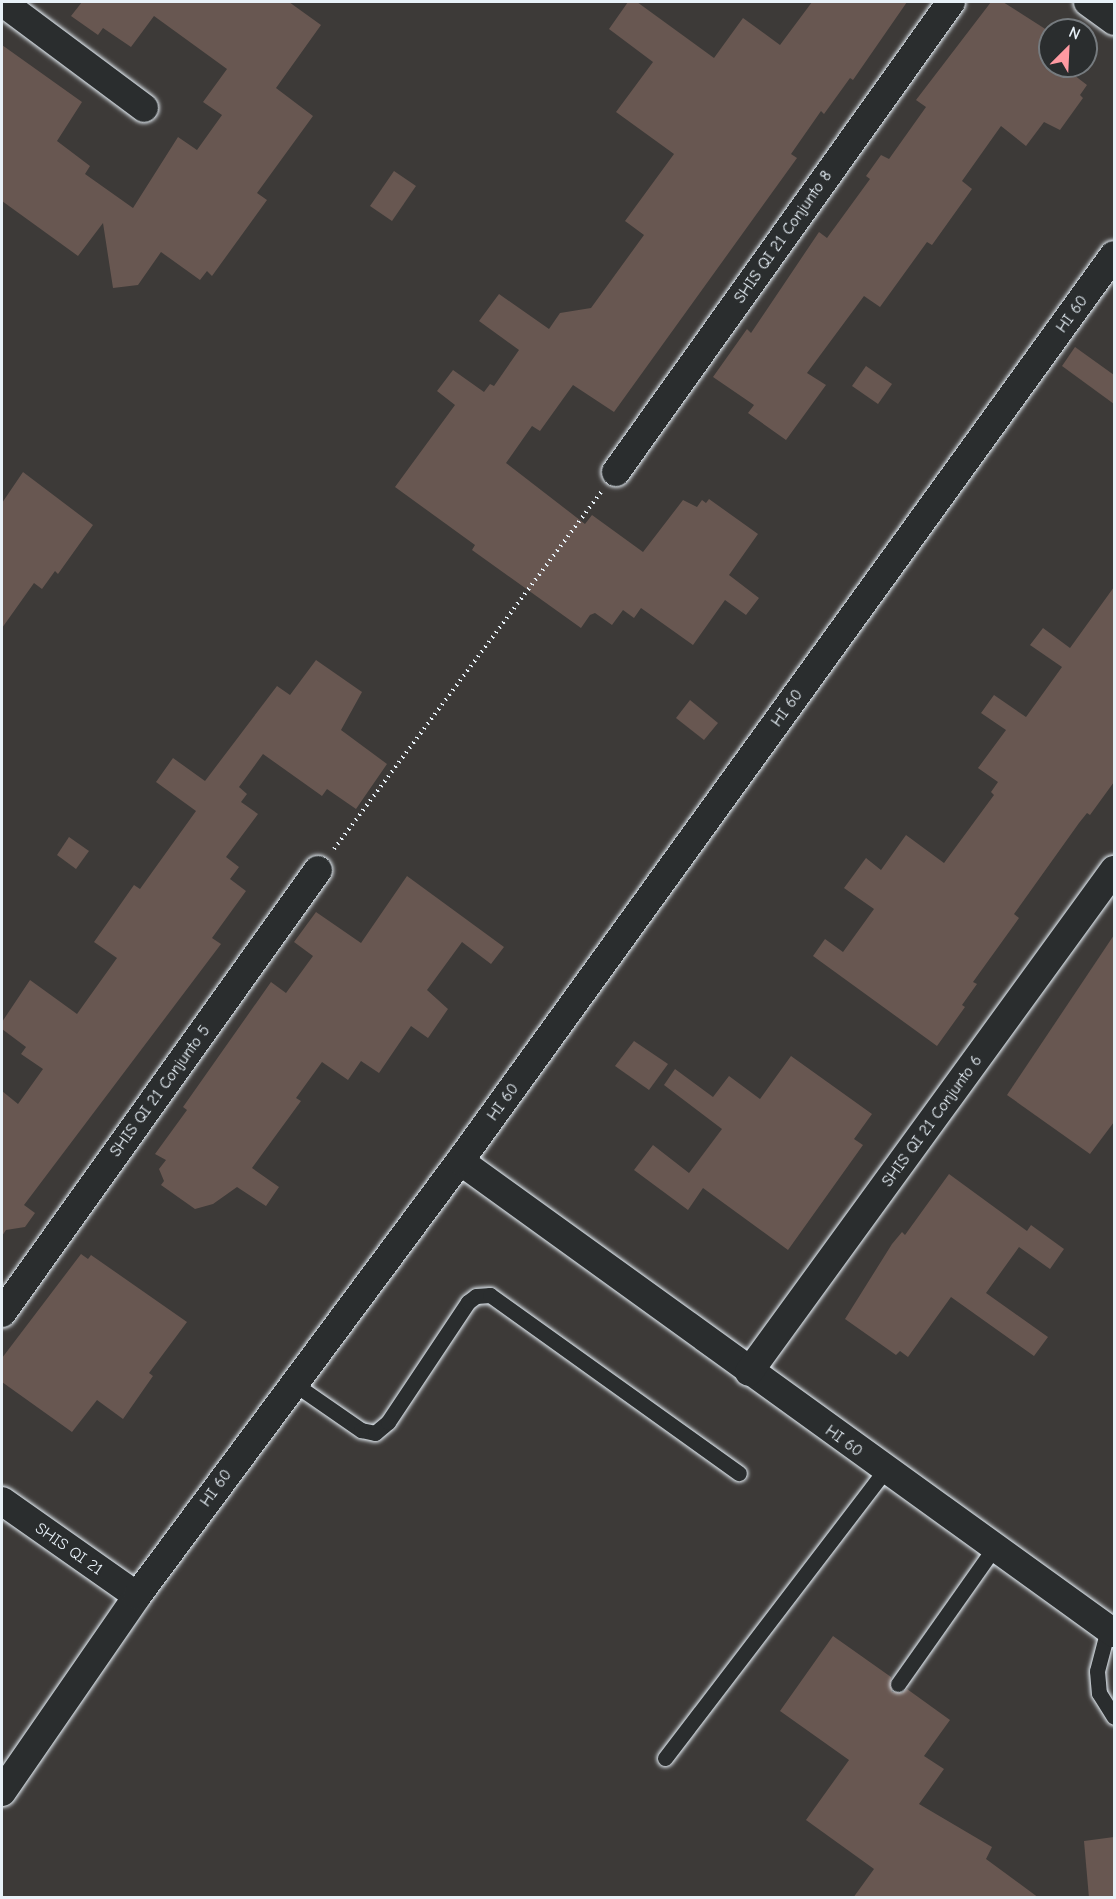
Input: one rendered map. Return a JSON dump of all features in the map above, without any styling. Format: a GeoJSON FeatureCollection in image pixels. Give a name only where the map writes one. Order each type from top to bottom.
{"type":"FeatureCollection","features":[{"type":"Feature","properties":{"kind":"street"},"geometry":{"type":"LineString","coordinates":[[2,2],[144,108]]}},
{"type":"Feature","properties":{"kind":"street","name":"SHIS QI 21 Conjunto 8"},"geometry":{"type":"LineString","coordinates":[[616,472],[951,2]]}},
{"type":"Feature","properties":{"kind":"street"},"geometry":{"type":"LineString","coordinates":[[1088,2],[1114,21]]}},
{"type":"Feature","properties":{"kind":"street","name":"HI 60"},"geometry":{"type":"LineString","coordinates":[[2,1792],[137,1596],[460,1161],[1114,255]]}},
{"type":"Feature","properties":{"kind":"street","name":"SHIS QI 21 Conjunto 5"},"geometry":{"type":"LineString","coordinates":[[2,1313],[318,870]]}},
{"type":"Feature","properties":{"kind":"street","name":"SHIS QI 21 Conjunto 6"},"geometry":{"type":"LineString","coordinates":[[749,1372],[1114,870]]}},
{"type":"Feature","properties":{"kind":"street","name":"HI 60"},"geometry":{"type":"LineString","coordinates":[[460,1161],[749,1372],[1111,1631]]}},
{"type":"Feature","properties":{"kind":"street","name":"SHIS QI 21"},"geometry":{"type":"LineString","coordinates":[[2,1501],[137,1596]]}},
{"type":"Feature","properties":{"kind":"lane"},"geometry":{"type":"LineString","coordinates":[[293,1383],[361,1430],[375,1433],[388,1422],[468,1302],[476,1296],[490,1295],[739,1473]]}},
{"type":"Feature","properties":{"kind":"lane"},"geometry":{"type":"LineString","coordinates":[[665,1758],[885,1470]]}},
{"type":"Feature","properties":{"kind":"lane"},"geometry":{"type":"LineString","coordinates":[[898,1684],[994,1548]]}},
{"type":"Feature","properties":{"kind":"lane"},"geometry":{"type":"LineString","coordinates":[[1111,1631],[1096,1671],[1099,1693],[1114,1717]]}},
{"type":"Feature","properties":{"kind":"path"},"geometry":{"type":"LineString","coordinates":[[318,870],[616,472]]}},
{"type":"Feature","properties":{"kind":"building"},"geometry":{"type":"Polygon","coordinates":[[[82,2],[289,2],[321,25],[276,88],[313,116],[257,193],[267,200],[212,276],[207,271],[200,280],[161,252],[138,285],[113,288],[103,223],[78,256],[2,201],[2,45],[82,102],[57,141],[90,166],[85,174],[133,208],[178,137],[197,150],[222,115],[203,102],[227,69],[154,16],[131,47],[103,28],[98,35],[71,16],[82,2]]]}},
{"type":"Feature","properties":{"kind":"building"},"geometry":{"type":"Polygon","coordinates":[[[628,2],[637,2],[714,58],[743,18],[780,45],[812,2],[907,2],[853,80],[850,78],[824,114],[821,111],[791,154],[797,158],[614,412],[573,385],[540,431],[532,426],[506,463],[585,524],[592,515],[643,552],[683,500],[697,507],[702,500],[706,503],[709,499],[758,534],[729,575],[759,598],[746,615],[725,600],[693,645],[641,608],[634,618],[623,610],[612,625],[595,613],[590,615],[581,628],[472,550],[475,545],[395,487],[455,405],[437,391],[453,370],[484,392],[490,384],[494,386],[519,350],[479,321],[499,294],[549,329],[560,313],[591,308],[644,235],[625,221],[674,154],[616,112],[653,62],[609,29],[628,2]]]}},
{"type":"Feature","properties":{"kind":"building"},"geometry":{"type":"Polygon","coordinates":[[[991,2],[1003,2],[1038,24],[1038,78],[1078,78],[1087,85],[1080,95],[1083,98],[1060,130],[1044,122],[1026,146],[1001,126],[962,181],[972,189],[932,245],[927,242],[880,307],[864,296],[807,373],[826,385],[786,440],[748,413],[754,405],[713,377],[747,329],[751,333],[819,232],[827,238],[870,179],[866,176],[881,155],[889,159],[926,107],[916,100],[991,2]]]}},
{"type":"Feature","properties":{"kind":"building"},"geometry":{"type":"Polygon","coordinates":[[[394,171],[416,186],[392,221],[370,206],[394,171]]]}},
{"type":"Feature","properties":{"kind":"building"},"geometry":{"type":"Polygon","coordinates":[[[1075,347],[1114,375],[1114,404],[1062,366],[1075,347]]]}},
{"type":"Feature","properties":{"kind":"building"},"geometry":{"type":"Polygon","coordinates":[[[866,366],[892,384],[878,404],[852,386],[866,366]]]}},
{"type":"Feature","properties":{"kind":"building"},"geometry":{"type":"Polygon","coordinates":[[[23,472],[93,525],[58,574],[55,571],[42,589],[34,583],[2,628],[2,503],[23,472]]]}},
{"type":"Feature","properties":{"kind":"building"},"geometry":{"type":"Polygon","coordinates":[[[1114,587],[1114,782],[1090,815],[1087,813],[1079,823],[1014,914],[1019,918],[973,982],[977,984],[962,1005],[965,1007],[937,1046],[813,956],[825,939],[843,952],[874,909],[844,888],[866,858],[881,870],[906,835],[944,863],[994,795],[991,792],[998,782],[978,768],[1006,730],[981,713],[994,695],[1026,717],[1062,667],[1030,645],[1043,628],[1070,648],[1114,587]]]}},
{"type":"Feature","properties":{"kind":"building"},"geometry":{"type":"Polygon","coordinates":[[[316,660],[362,692],[341,730],[387,764],[356,809],[327,789],[322,796],[263,754],[239,787],[247,794],[241,802],[258,814],[226,857],[239,867],[230,879],[246,891],[212,938],[221,944],[24,1205],[35,1213],[25,1227],[6,1230],[2,1236],[2,1091],[18,1104],[43,1069],[21,1054],[26,1047],[2,1029],[2,1022],[30,980],[77,1014],[117,958],[94,942],[134,885],[140,889],[196,811],[156,782],[173,758],[205,781],[277,686],[290,695],[316,660]]]}},
{"type":"Feature","properties":{"kind":"building"},"geometry":{"type":"Polygon","coordinates":[[[690,700],[718,723],[704,740],[676,718],[690,700]]]}},
{"type":"Feature","properties":{"kind":"building"},"geometry":{"type":"Polygon","coordinates":[[[69,837],[89,851],[76,869],[57,855],[69,837]]]}},
{"type":"Feature","properties":{"kind":"building"},"geometry":{"type":"Polygon","coordinates":[[[407,876],[504,947],[491,964],[462,942],[427,990],[448,1009],[428,1038],[411,1026],[379,1073],[361,1061],[348,1080],[322,1062],[296,1098],[301,1101],[252,1168],[279,1187],[266,1206],[237,1187],[213,1204],[195,1209],[161,1185],[164,1181],[159,1169],[166,1160],[155,1154],[187,1110],[183,1107],[271,982],[286,993],[313,956],[294,942],[316,912],[361,943],[407,876]]]}},
{"type":"Feature","properties":{"kind":"building"},"geometry":{"type":"Polygon","coordinates":[[[1114,935],[1114,1122],[1090,1154],[1007,1095],[1114,935]]]}},
{"type":"Feature","properties":{"kind":"building"},"geometry":{"type":"Polygon","coordinates":[[[634,1041],[668,1064],[649,1090],[615,1066],[634,1041]]]}},
{"type":"Feature","properties":{"kind":"building"},"geometry":{"type":"Polygon","coordinates":[[[791,1056],[872,1114],[854,1139],[863,1145],[788,1250],[703,1188],[688,1210],[634,1170],[653,1145],[689,1173],[722,1129],[664,1085],[675,1069],[713,1097],[729,1076],[760,1099],[791,1056]]]}},
{"type":"Feature","properties":{"kind":"building"},"geometry":{"type":"Polygon","coordinates":[[[949,1174],[1027,1231],[1031,1225],[1064,1249],[1050,1269],[1019,1247],[986,1293],[1048,1337],[1034,1356],[951,1297],[908,1357],[900,1351],[896,1355],[845,1319],[892,1244],[902,1232],[905,1235],[949,1174]]]}},
{"type":"Feature","properties":{"kind":"building"},"geometry":{"type":"Polygon","coordinates":[[[81,1254],[88,1259],[91,1255],[187,1322],[149,1373],[153,1376],[123,1419],[97,1400],[72,1432],[2,1382],[2,1358],[81,1254]]]}},
{"type":"Feature","properties":{"kind":"building"},"geometry":{"type":"Polygon","coordinates":[[[833,1636],[891,1677],[892,1692],[902,1693],[907,1689],[950,1720],[924,1756],[944,1769],[919,1804],[992,1847],[986,1859],[1039,1898],[853,1898],[874,1869],[806,1820],[849,1760],[780,1711],[833,1636]]]}},
{"type":"Feature","properties":{"kind":"building"},"geometry":{"type":"Polygon","coordinates":[[[1114,1837],[1114,1898],[1089,1898],[1084,1841],[1114,1837]]]}}]}
